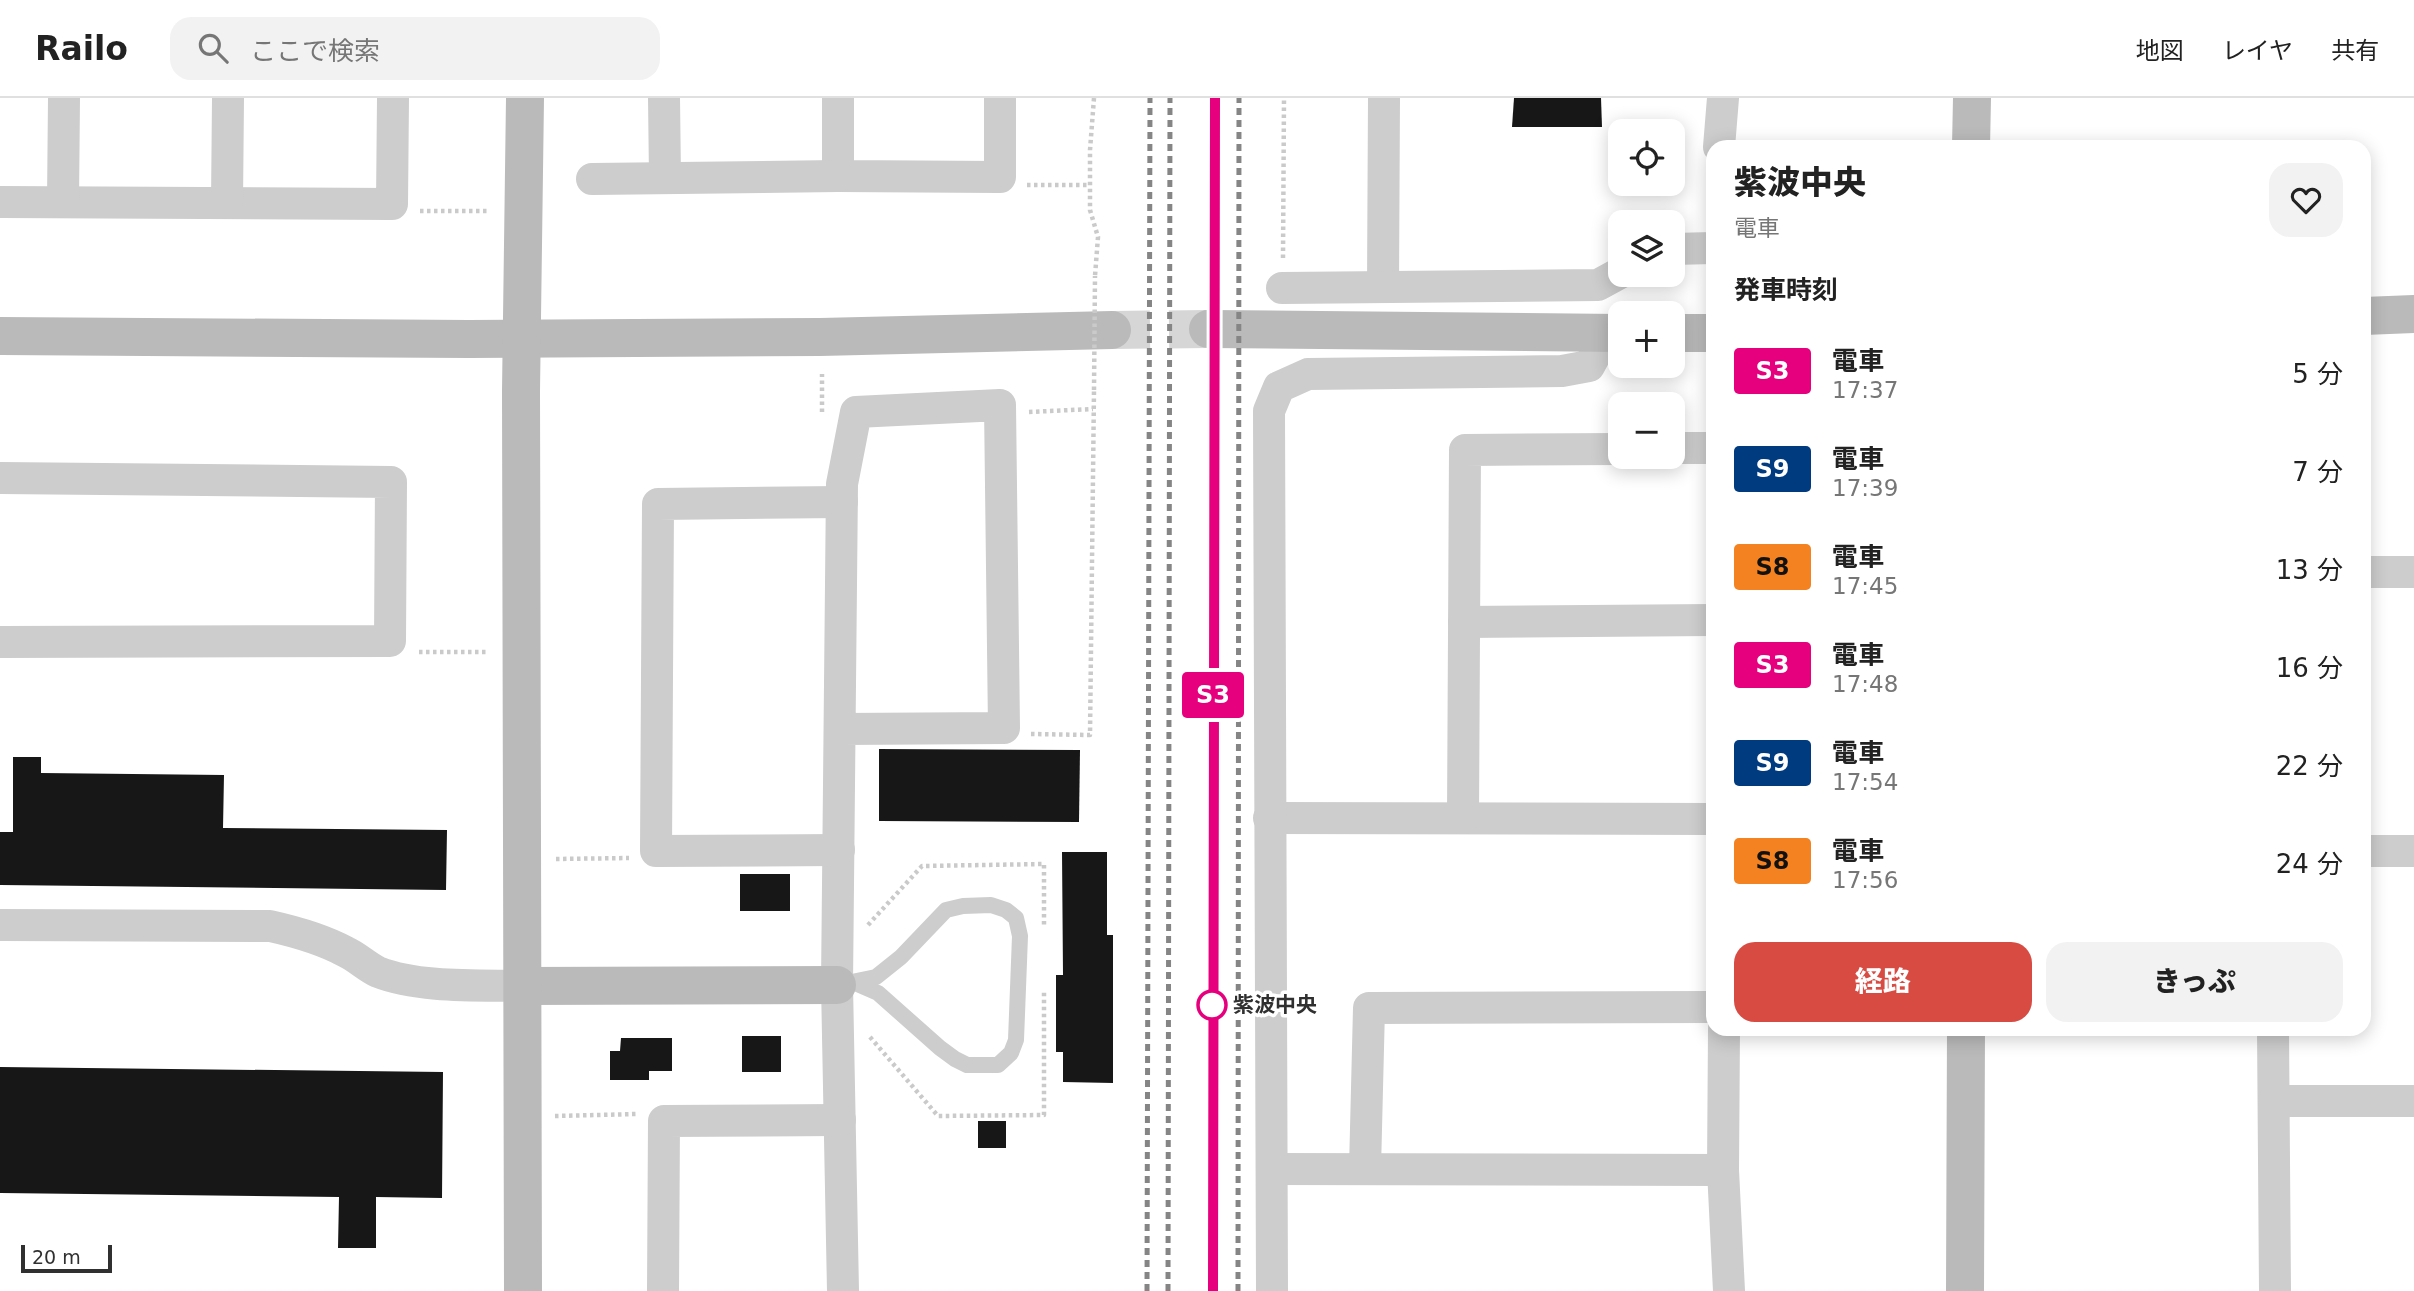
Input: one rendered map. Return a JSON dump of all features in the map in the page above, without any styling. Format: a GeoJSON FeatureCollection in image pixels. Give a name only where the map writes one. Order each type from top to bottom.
{"type":"FeatureCollection","features":[{"type":"Feature","properties":{"kind":"street"},"geometry":{"type":"LineString","coordinates":[[63,202],[64,98]]}},
{"type":"Feature","properties":{"kind":"street"},"geometry":{"type":"LineString","coordinates":[[227,203],[228,98]]}},
{"type":"Feature","properties":{"kind":"street"},"geometry":{"type":"LineString","coordinates":[[0,202],[392,204],[393,98]]}},
{"type":"Feature","properties":{"kind":"street"},"geometry":{"type":"LineString","coordinates":[[523,1291],[521,339],[525,98]]}},
{"type":"Feature","properties":{"kind":"street"},"geometry":{"type":"LineString","coordinates":[[664,98],[665,178]]}},
{"type":"Feature","properties":{"kind":"street"},"geometry":{"type":"LineString","coordinates":[[838,98],[838,176]]}},
{"type":"Feature","properties":{"kind":"street"},"geometry":{"type":"LineString","coordinates":[[592,179],[1000,177],[1000,98]]}},
{"type":"Feature","properties":{"kind":"street"},"geometry":{"type":"LineString","coordinates":[[1382,287],[1384,98]]}},
{"type":"Feature","properties":{"kind":"street"},"geometry":{"type":"LineString","coordinates":[[1720,140],[1723,98]]}},
{"type":"Feature","properties":{"kind":"street"},"geometry":{"type":"LineString","coordinates":[[1971,140],[1972,98]]}},
{"type":"Feature","properties":{"kind":"street"},"geometry":{"type":"LineString","coordinates":[[1685,248],[1706,247]]}},
{"type":"Feature","properties":{"kind":"street"},"geometry":{"type":"LineString","coordinates":[[1282,288],[1598,285],[1608,280]]}},
{"type":"Feature","properties":{"kind":"street"},"geometry":{"type":"LineString","coordinates":[[2371,316],[2414,314]]}},
{"type":"Feature","properties":{"kind":"street"},"geometry":{"type":"LineString","coordinates":[[1208,329],[1608,333]]}},
{"type":"Feature","properties":{"kind":"street"},"geometry":{"type":"LineString","coordinates":[[0,336],[521,339],[820,337],[1112,330]]}},
{"type":"Feature","properties":{"kind":"street"},"geometry":{"type":"LineString","coordinates":[[1685,332],[1706,332]]}},
{"type":"Feature","properties":{"kind":"street"},"geometry":{"type":"LineString","coordinates":[[1272,1291],[1269,411],[1279,387],[1308,374],[1562,371],[1589,366],[1608,341]]}},
{"type":"Feature","properties":{"kind":"street"},"geometry":{"type":"LineString","coordinates":[[840,730],[1004,728],[1000,405],[856,412],[842,484],[839,850],[846,984],[840,1120],[843,1291]]}},
{"type":"Feature","properties":{"kind":"street"},"geometry":{"type":"LineString","coordinates":[[1685,448],[1706,448]]}},
{"type":"Feature","properties":{"kind":"street"},"geometry":{"type":"LineString","coordinates":[[1463,818],[1465,450],[1608,449]]}},
{"type":"Feature","properties":{"kind":"street"},"geometry":{"type":"LineString","coordinates":[[0,478],[391,482],[390,641],[0,642]]}},
{"type":"Feature","properties":{"kind":"street"},"geometry":{"type":"LineString","coordinates":[[839,850],[656,851],[658,505],[842,502]]}},
{"type":"Feature","properties":{"kind":"street"},"geometry":{"type":"LineString","coordinates":[[2371,572],[2414,572]]}},
{"type":"Feature","properties":{"kind":"street"},"geometry":{"type":"LineString","coordinates":[[1464,622],[1706,620]]}},
{"type":"Feature","properties":{"kind":"street"},"geometry":{"type":"LineString","coordinates":[[1269,818],[1706,819]]}},
{"type":"Feature","properties":{"kind":"street"},"geometry":{"type":"LineString","coordinates":[[2371,851],[2414,850]]}},
{"type":"Feature","properties":{"kind":"street"},"geometry":{"type":"LineString","coordinates":[[0,925],[270,926],[300,932],[327,942],[377,971],[405,979],[465,985],[846,984]]}},
{"type":"Feature","properties":{"kind":"street"},"geometry":{"type":"LineString","coordinates":[[1365,1169],[1369,1008],[1706,1007]]}},
{"type":"Feature","properties":{"kind":"street"},"geometry":{"type":"LineString","coordinates":[[1724,1036],[1723,1170],[1729,1291]]}},
{"type":"Feature","properties":{"kind":"street"},"geometry":{"type":"LineString","coordinates":[[1965,1291],[1966,1036]]}},
{"type":"Feature","properties":{"kind":"street"},"geometry":{"type":"LineString","coordinates":[[2273,1036],[2275,1291]]}},
{"type":"Feature","properties":{"kind":"street"},"geometry":{"type":"LineString","coordinates":[[2274,1101],[2414,1101]]}},
{"type":"Feature","properties":{"kind":"street"},"geometry":{"type":"LineString","coordinates":[[663,1291],[664,1121],[840,1120]]}},
{"type":"Feature","properties":{"kind":"street"},"geometry":{"type":"LineString","coordinates":[[1272,1168],[1723,1170]]}},
{"type":"Feature","properties":{"kind":"lane"},"geometry":{"type":"LineString","coordinates":[[991,905],[1006,910],[1016,918],[1020,936],[1016,1040],[1012,1053],[998,1065],[967,1065],[955,1059],[878,993],[846,984],[876,977],[901,957],[946,909],[991,905]]}},
{"type":"Feature","properties":{"kind":"path"},"geometry":{"type":"LineString","coordinates":[[1004,728],[1019,734],[1090,735],[1095,276],[1098,236],[1090,209],[1090,150],[1094,98]]}},
{"type":"Feature","properties":{"kind":"path"},"geometry":{"type":"LineString","coordinates":[[1282,288],[1284,98]]}},
{"type":"Feature","properties":{"kind":"path"},"geometry":{"type":"LineString","coordinates":[[1000,177],[1017,185],[1090,185]]}},
{"type":"Feature","properties":{"kind":"path"},"geometry":{"type":"LineString","coordinates":[[392,204],[409,211],[491,211]]}},
{"type":"Feature","properties":{"kind":"path"},"geometry":{"type":"LineString","coordinates":[[822,374],[822,412]]}},
{"type":"Feature","properties":{"kind":"path"},"geometry":{"type":"LineString","coordinates":[[1000,414],[1093,409]]}},
{"type":"Feature","properties":{"kind":"path"},"geometry":{"type":"LineString","coordinates":[[390,641],[406,652],[488,652]]}},
{"type":"Feature","properties":{"kind":"path"},"geometry":{"type":"LineString","coordinates":[[556,859],[645,858],[656,851]]}},
{"type":"Feature","properties":{"kind":"path"},"geometry":{"type":"LineString","coordinates":[[867,926],[922,866],[1044,864],[1044,934]]}},
{"type":"Feature","properties":{"kind":"path"},"geometry":{"type":"LineString","coordinates":[[862,1028],[939,1116],[1044,1115],[1044,990]]}},
{"type":"Feature","properties":{"kind":"path"},"geometry":{"type":"LineString","coordinates":[[554,1115],[648,1114],[664,1121]]}},
{"type":"Feature","properties":{"kind":"building"},"geometry":{"type":"Polygon","coordinates":[[[1514,98],[1601,98],[1602,127],[1512,127],[1514,98]]]}},
{"type":"Feature","properties":{"kind":"building"},"geometry":{"type":"Polygon","coordinates":[[[879,749],[1080,750],[1079,822],[879,821],[879,749]]]}},
{"type":"Feature","properties":{"kind":"building"},"geometry":{"type":"Polygon","coordinates":[[[13,757],[41,757],[41,773],[224,775],[223,828],[447,830],[446,890],[0,885],[0,832],[13,832],[13,757]]]}},
{"type":"Feature","properties":{"kind":"building"},"geometry":{"type":"Polygon","coordinates":[[[1062,852],[1107,852],[1107,935],[1113,935],[1113,1083],[1063,1082],[1063,1052],[1056,1052],[1056,975],[1063,975],[1062,852]]]}},
{"type":"Feature","properties":{"kind":"building"},"geometry":{"type":"Polygon","coordinates":[[[740,874],[790,874],[790,911],[740,911],[740,874]]]}},
{"type":"Feature","properties":{"kind":"building"},"geometry":{"type":"Polygon","coordinates":[[[742,1036],[781,1036],[781,1072],[742,1072],[742,1036]]]}},
{"type":"Feature","properties":{"kind":"building"},"geometry":{"type":"Polygon","coordinates":[[[621,1038],[672,1038],[672,1071],[649,1071],[649,1080],[610,1080],[610,1051],[620,1051],[621,1038]]]}},
{"type":"Feature","properties":{"kind":"building"},"geometry":{"type":"Polygon","coordinates":[[[0,1067],[443,1072],[442,1198],[376,1197],[376,1248],[338,1248],[339,1197],[0,1193],[0,1067]]]}},
{"type":"Feature","properties":{"kind":"building"},"geometry":{"type":"Polygon","coordinates":[[[978,1121],[1006,1121],[1006,1148],[978,1148],[978,1121]]]}},
{"type":"Feature","properties":{"kind":"tunnel"},"geometry":{"type":"LineString","coordinates":[[1112,330],[1208,329]]}},
{"type":"Feature","properties":{"kind":"railway"},"geometry":{"type":"LineString","coordinates":[[1147,1291],[1150,98]]}},
{"type":"Feature","properties":{"kind":"railway"},"geometry":{"type":"LineString","coordinates":[[1168,1291],[1170,98]]}},
{"type":"Feature","properties":{"kind":"railway"},"geometry":{"type":"LineString","coordinates":[[1213,1291],[1215,98]]}},
{"type":"Feature","properties":{"kind":"railway"},"geometry":{"type":"LineString","coordinates":[[1238,1291],[1239,98]]}},
{"type":"Feature","properties":{"kind":"train","name":"S3"},"geometry":{"type":"LineString","coordinates":[[1213,1291],[1215,98]]}},
{"type":"Feature","properties":{"kind":"place","name":"紫波中央"},"geometry":{"type":"Point","coordinates":[1212,1005]}}]}
